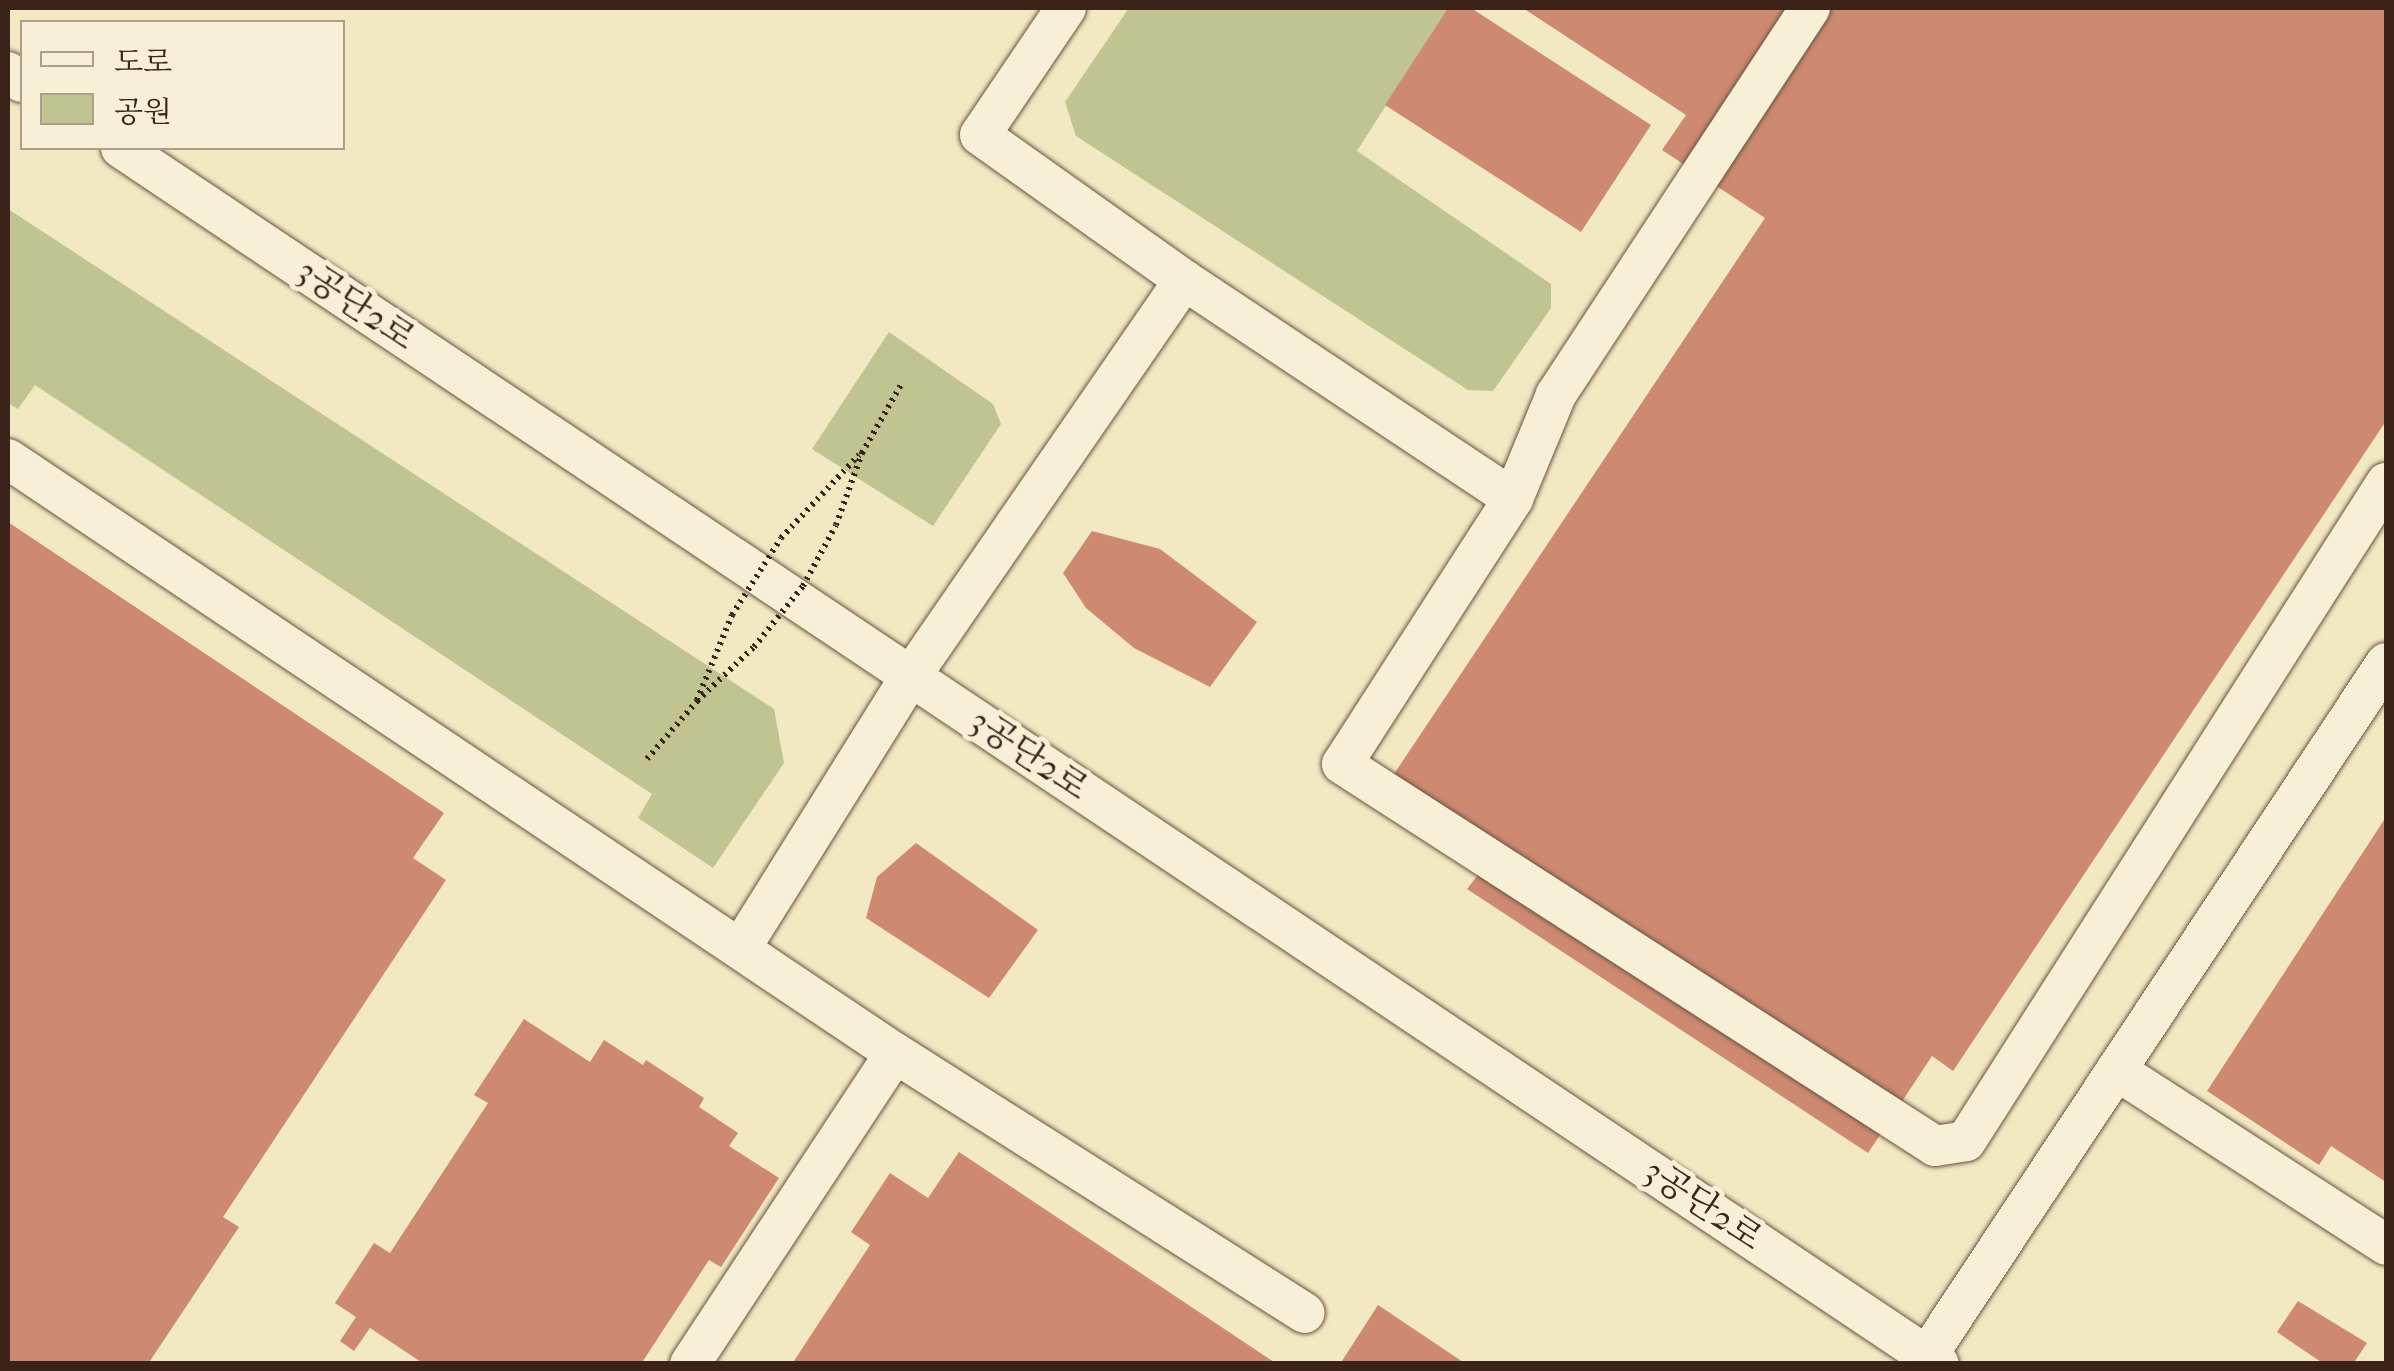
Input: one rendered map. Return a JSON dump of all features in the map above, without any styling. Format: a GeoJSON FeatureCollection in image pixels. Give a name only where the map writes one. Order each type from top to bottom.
{"type":"FeatureCollection","features":[{"type":"Feature","properties":{"kind":"street"},"geometry":{"type":"LineString","coordinates":[[1066,8],[980,135],[1184,280],[1513,499]]}},
{"type":"Feature","properties":{"kind":"street"},"geometry":{"type":"LineString","coordinates":[[1810,8],[1556,395],[1513,499],[1342,764],[1935,1146],[1966,1141],[2386,482]]}},
{"type":"Feature","properties":{"kind":"street","name":"3공단2로"},"geometry":{"type":"LineString","coordinates":[[124,150],[1936,1361]]}},
{"type":"Feature","properties":{"kind":"street"},"geometry":{"type":"LineString","coordinates":[[742,946],[910,676],[1184,280]]}},
{"type":"Feature","properties":{"kind":"street"},"geometry":{"type":"LineString","coordinates":[[8,459],[742,946],[895,1054],[1304,1313]]}},
{"type":"Feature","properties":{"kind":"street"},"geometry":{"type":"LineString","coordinates":[[1936,1361],[2116,1070],[2386,663]]}},
{"type":"Feature","properties":{"kind":"street"},"geometry":{"type":"LineString","coordinates":[[690,1364],[895,1054]]}},
{"type":"Feature","properties":{"kind":"street"},"geometry":{"type":"LineString","coordinates":[[2116,1070],[2386,1245]]}},
{"type":"Feature","properties":{"kind":"path"},"geometry":{"type":"LineString","coordinates":[[647,759],[697,701],[754,647],[803,586],[836,525],[862,453],[901,385]]}},
{"type":"Feature","properties":{"kind":"path"},"geometry":{"type":"LineString","coordinates":[[697,701],[732,615],[781,538],[862,453]]}},
{"type":"Feature","properties":{"kind":"green space"},"geometry":{"type":"Polygon","coordinates":[[[1129,8],[1448,8],[1357,151],[1551,284],[1551,308],[1493,391],[1468,390],[1076,136],[1065,102],[1129,8]]]}},
{"type":"Feature","properties":{"kind":"green space"},"geometry":{"type":"Polygon","coordinates":[[[8,209],[774,709],[784,763],[713,868],[638,818],[652,794],[35,385],[18,409],[8,403],[8,209]]]}},
{"type":"Feature","properties":{"kind":"green space"},"geometry":{"type":"Polygon","coordinates":[[[889,332],[993,404],[1001,424],[933,526],[812,449],[889,332]]]}},
{"type":"Feature","properties":{"kind":"building"},"geometry":{"type":"Polygon","coordinates":[[[1448,8],[1471,8],[1651,125],[1581,232],[1385,105],[1448,8]]]}},
{"type":"Feature","properties":{"kind":"building"},"geometry":{"type":"Polygon","coordinates":[[[1523,8],[2386,8],[2386,421],[1953,1071],[1932,1056],[1868,1153],[1467,889],[1482,870],[1394,774],[1765,218],[1662,150],[1686,115],[1523,8]]]}},
{"type":"Feature","properties":{"kind":"building"},"geometry":{"type":"Polygon","coordinates":[[[8,522],[444,813],[413,858],[446,880],[223,1217],[239,1227],[148,1364],[8,1364],[8,522]]]}},
{"type":"Feature","properties":{"kind":"building"},"geometry":{"type":"Polygon","coordinates":[[[1092,531],[1160,549],[1257,622],[1210,687],[1134,648],[1086,608],[1063,573],[1092,531]]]}},
{"type":"Feature","properties":{"kind":"building"},"geometry":{"type":"Polygon","coordinates":[[[2386,817],[2386,1182],[2331,1146],[2319,1165],[2207,1091],[2386,817]]]}},
{"type":"Feature","properties":{"kind":"building"},"geometry":{"type":"Polygon","coordinates":[[[916,843],[1038,930],[989,998],[866,918],[877,877],[916,843]]]}},
{"type":"Feature","properties":{"kind":"building"},"geometry":{"type":"Polygon","coordinates":[[[524,1019],[590,1062],[604,1040],[643,1065],[646,1060],[704,1098],[699,1107],[738,1133],[729,1146],[779,1178],[721,1267],[709,1260],[641,1364],[424,1364],[370,1328],[354,1351],[340,1341],[356,1317],[335,1303],[374,1243],[390,1253],[488,1103],[474,1095],[524,1019]]]}},
{"type":"Feature","properties":{"kind":"building"},"geometry":{"type":"Polygon","coordinates":[[[959,1152],[1277,1364],[792,1364],[870,1245],[851,1232],[890,1173],[928,1198],[959,1152]]]}},
{"type":"Feature","properties":{"kind":"building"},"geometry":{"type":"Polygon","coordinates":[[[2298,1301],[2367,1343],[2353,1364],[2324,1364],[2277,1332],[2298,1301]]]}},
{"type":"Feature","properties":{"kind":"building"},"geometry":{"type":"Polygon","coordinates":[[[1378,1305],[1466,1364],[1340,1364],[1378,1305]]]}}]}
